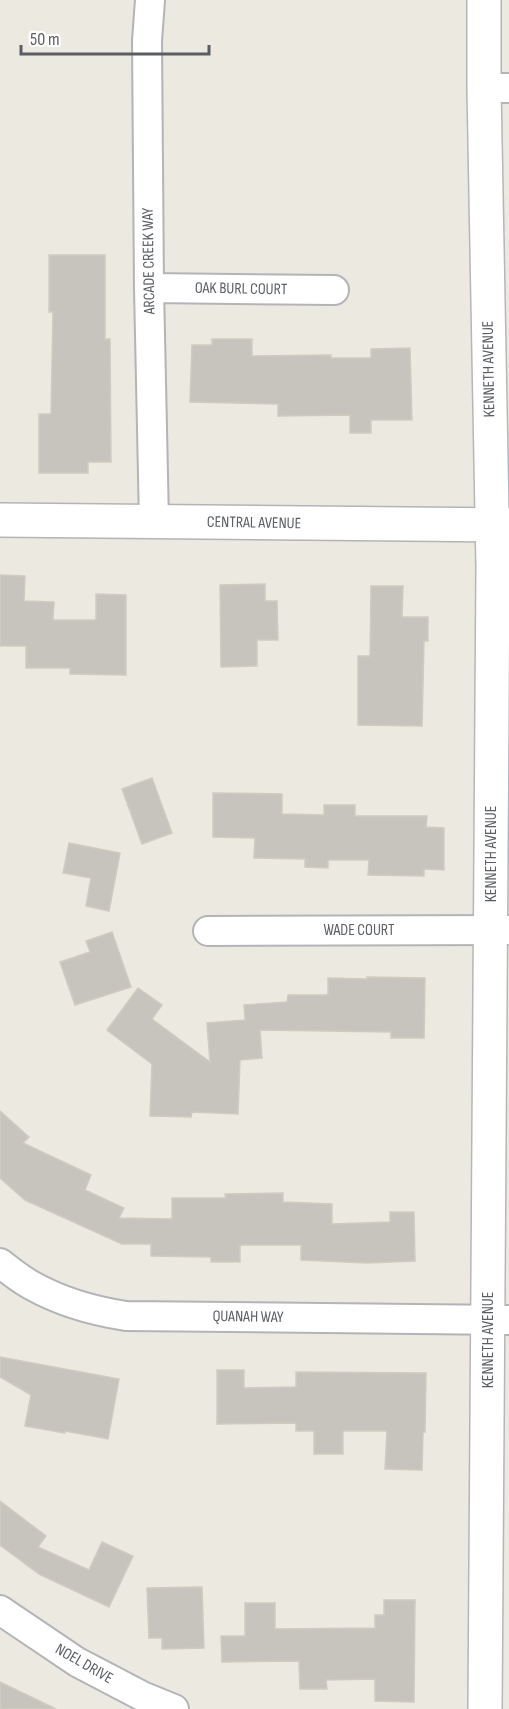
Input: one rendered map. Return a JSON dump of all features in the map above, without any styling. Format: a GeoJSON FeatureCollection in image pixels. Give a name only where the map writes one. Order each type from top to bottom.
{"type":"FeatureCollection","features":[{"type":"Feature","properties":{"kind":"main road","name":"KENNETH AVENUE"},"geometry":{"type":"LineString","coordinates":[[484,0],[496,88],[501,525],[499,1320],[485,1709]]}},
{"type":"Feature","properties":{"kind":"main road","name":"CENTRAL AVENUE"},"geometry":{"type":"LineString","coordinates":[[0,520],[501,525]]}},
{"type":"Feature","properties":{"kind":"street","name":"ARCADE CREEK WAY"},"geometry":{"type":"LineString","coordinates":[[150,0],[147,41],[154,522]]}},
{"type":"Feature","properties":{"kind":"street","name":"OAK BURL COURT"},"geometry":{"type":"LineString","coordinates":[[149,288],[334,290]]}},
{"type":"Feature","properties":{"kind":"street","name":"WADE COURT"},"geometry":{"type":"LineString","coordinates":[[208,931],[500,930]]}},
{"type":"Feature","properties":{"kind":"street","name":"QUANAH WAY"},"geometry":{"type":"LineString","coordinates":[[0,1263],[30,1285],[67,1302],[126,1316],[499,1320]]}},
{"type":"Feature","properties":{"kind":"street","name":"NOEL DRIVE"},"geometry":{"type":"LineString","coordinates":[[0,1610],[78,1662],[142,1696],[174,1709]]}},
{"type":"Feature","properties":{"kind":"building"},"geometry":{"type":"Polygon","coordinates":[[[49,255],[105,255],[105,339],[110,339],[111,462],[88,462],[88,473],[39,473],[39,414],[51,414],[53,312],[49,312],[49,255]]]}},
{"type":"Feature","properties":{"kind":"building"},"geometry":{"type":"Polygon","coordinates":[[[212,339],[252,339],[252,356],[331,355],[331,358],[371,358],[371,349],[410,348],[412,420],[371,420],[371,433],[350,433],[350,415],[278,416],[278,404],[190,402],[192,345],[212,345],[212,339]]]}},
{"type":"Feature","properties":{"kind":"building"},"geometry":{"type":"Polygon","coordinates":[[[0,575],[25,576],[24,601],[54,602],[53,620],[96,620],[96,594],[126,595],[126,675],[70,674],[70,668],[26,668],[26,646],[0,646],[0,575]]]}},
{"type":"Feature","properties":{"kind":"building"},"geometry":{"type":"Polygon","coordinates":[[[265,584],[265,601],[277,601],[278,640],[257,640],[257,666],[221,667],[220,585],[265,584]]]}},
{"type":"Feature","properties":{"kind":"building"},"geometry":{"type":"Polygon","coordinates":[[[371,586],[403,586],[402,617],[428,617],[428,641],[424,641],[422,726],[358,725],[358,656],[370,656],[371,586]]]}},
{"type":"Feature","properties":{"kind":"building"},"geometry":{"type":"Polygon","coordinates":[[[152,778],[172,833],[142,844],[122,789],[152,778]]]}},
{"type":"Feature","properties":{"kind":"building"},"geometry":{"type":"Polygon","coordinates":[[[213,793],[282,794],[282,814],[324,815],[324,805],[355,805],[355,816],[427,816],[426,827],[444,828],[444,870],[424,869],[424,876],[368,875],[369,860],[328,860],[328,868],[305,867],[305,859],[254,858],[255,838],[213,837],[213,793]]]}},
{"type":"Feature","properties":{"kind":"building"},"geometry":{"type":"Polygon","coordinates":[[[69,843],[120,853],[109,911],[86,906],[91,878],[63,873],[69,843]]]}},
{"type":"Feature","properties":{"kind":"building"},"geometry":{"type":"Polygon","coordinates":[[[112,932],[131,987],[75,1005],[60,962],[90,952],[86,941],[112,932]]]}},
{"type":"Feature","properties":{"kind":"building"},"geometry":{"type":"Polygon","coordinates":[[[367,977],[425,978],[424,1038],[391,1038],[391,1032],[260,1030],[262,1058],[240,1060],[238,1114],[192,1112],[191,1117],[150,1116],[152,1064],[107,1030],[138,988],[162,1005],[152,1019],[210,1062],[207,1023],[245,1020],[244,1005],[287,1002],[288,995],[328,995],[328,978],[367,979],[367,977]]]}},
{"type":"Feature","properties":{"kind":"building"},"geometry":{"type":"Polygon","coordinates":[[[0,1111],[29,1137],[23,1143],[91,1175],[85,1190],[124,1208],[119,1218],[172,1219],[172,1198],[226,1198],[225,1194],[283,1193],[283,1202],[332,1204],[332,1224],[390,1222],[390,1212],[414,1212],[415,1261],[367,1263],[301,1260],[301,1245],[240,1245],[240,1262],[211,1262],[211,1257],[151,1256],[151,1244],[122,1244],[25,1200],[0,1178],[0,1111]]]}},
{"type":"Feature","properties":{"kind":"building"},"geometry":{"type":"Polygon","coordinates":[[[0,1357],[119,1379],[108,1439],[25,1426],[31,1395],[0,1377],[0,1357]]]}},
{"type":"Feature","properties":{"kind":"building"},"geometry":{"type":"Polygon","coordinates":[[[217,1370],[244,1370],[244,1388],[296,1387],[296,1372],[426,1373],[422,1470],[385,1469],[387,1431],[343,1431],[343,1454],[314,1454],[314,1431],[296,1431],[296,1423],[217,1424],[217,1370]]]}},
{"type":"Feature","properties":{"kind":"building"},"geometry":{"type":"Polygon","coordinates":[[[0,1501],[46,1536],[38,1547],[89,1570],[102,1542],[133,1556],[109,1607],[39,1574],[0,1545],[0,1501]]]}},
{"type":"Feature","properties":{"kind":"building"},"geometry":{"type":"Polygon","coordinates":[[[202,1587],[204,1648],[162,1649],[162,1638],[149,1638],[147,1588],[202,1587]]]}},
{"type":"Feature","properties":{"kind":"building"},"geometry":{"type":"Polygon","coordinates":[[[384,1600],[415,1600],[414,1702],[375,1701],[375,1679],[326,1680],[327,1689],[300,1689],[299,1661],[222,1662],[221,1636],[245,1636],[245,1603],[275,1603],[275,1629],[375,1628],[375,1615],[384,1615],[384,1600]]]}},
{"type":"Feature","properties":{"kind":"building"},"geometry":{"type":"Polygon","coordinates":[[[0,1682],[56,1709],[0,1709],[0,1682]]]}}]}
